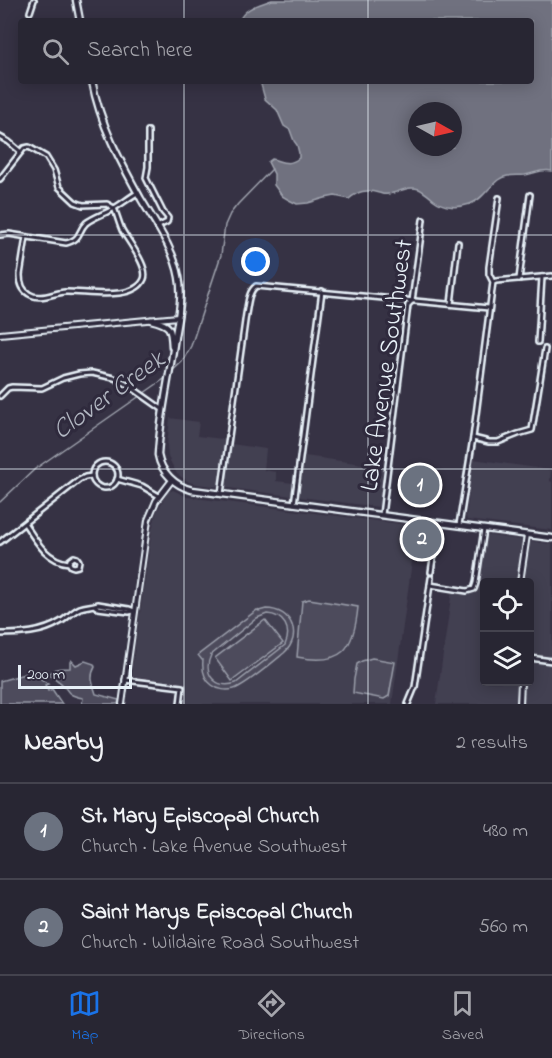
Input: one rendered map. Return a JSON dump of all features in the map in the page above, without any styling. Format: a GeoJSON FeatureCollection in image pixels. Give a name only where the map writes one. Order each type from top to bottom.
{"type":"FeatureCollection","features":[{"type":"Feature","properties":{"kind":"main road"},"geometry":{"type":"LineString","coordinates":[[76,0],[79,18]]}},
{"type":"Feature","properties":{"kind":"main road"},"geometry":{"type":"LineString","coordinates":[[93,84],[105,129],[178,271],[180,295],[178,317],[158,455],[163,470],[172,480],[187,489],[552,538]]}},
{"type":"Feature","properties":{"kind":"main road"},"geometry":{"type":"LineString","coordinates":[[151,320],[170,328],[172,359]]}},
{"type":"Feature","properties":{"kind":"street"},"geometry":{"type":"LineString","coordinates":[[30,12],[34,0]]}},
{"type":"Feature","properties":{"kind":"street"},"geometry":{"type":"LineString","coordinates":[[148,131],[146,178],[168,218],[167,222],[157,227]]}},
{"type":"Feature","properties":{"kind":"street"},"geometry":{"type":"LineString","coordinates":[[0,137],[21,152]]}},
{"type":"Feature","properties":{"kind":"street"},"geometry":{"type":"LineString","coordinates":[[0,178],[24,148],[29,147],[46,157],[54,170],[59,187],[75,202],[83,205],[104,203],[114,208],[121,228],[141,263],[144,279],[139,285],[125,292],[104,294],[63,292],[41,297],[30,295],[23,289],[20,281],[26,237]]}},
{"type":"Feature","properties":{"kind":"street"},"geometry":{"type":"LineString","coordinates":[[0,235],[9,234],[66,243],[78,237],[88,222],[138,193]]}},
{"type":"Feature","properties":{"kind":"street"},"geometry":{"type":"LineString","coordinates":[[519,279],[530,195]]}},
{"type":"Feature","properties":{"kind":"street"},"geometry":{"type":"LineString","coordinates":[[459,525],[493,282],[489,274],[489,267],[499,198]]}},
{"type":"Feature","properties":{"kind":"street","name":"Lake Avenue Southwest"},"geometry":{"type":"LineString","coordinates":[[382,515],[408,305],[412,301],[423,220]]}},
{"type":"Feature","properties":{"kind":"street"},"geometry":{"type":"LineString","coordinates":[[451,303],[458,243]]}},
{"type":"Feature","properties":{"kind":"street"},"geometry":{"type":"LineString","coordinates":[[493,282],[552,276]]}},
{"type":"Feature","properties":{"kind":"street"},"geometry":{"type":"LineString","coordinates":[[538,342],[542,277]]}},
{"type":"Feature","properties":{"kind":"street"},"geometry":{"type":"LineString","coordinates":[[220,494],[246,314],[250,294],[254,287],[259,285],[489,308]]}},
{"type":"Feature","properties":{"kind":"street"},"geometry":{"type":"LineString","coordinates":[[294,504],[322,291]]}},
{"type":"Feature","properties":{"kind":"street"},"geometry":{"type":"LineString","coordinates":[[0,334],[178,317]]}},
{"type":"Feature","properties":{"kind":"street"},"geometry":{"type":"LineString","coordinates":[[472,438],[498,442],[532,430],[545,349]]}},
{"type":"Feature","properties":{"kind":"street"},"geometry":{"type":"LineString","coordinates":[[0,396],[8,388],[42,388],[63,378],[88,373],[114,378],[137,390],[164,410]]}},
{"type":"Feature","properties":{"kind":"street"},"geometry":{"type":"LineString","coordinates":[[103,462],[117,470],[117,479],[113,486],[105,488],[97,485],[92,476],[96,466],[103,462]]}},
{"type":"Feature","properties":{"kind":"street"},"geometry":{"type":"LineString","coordinates":[[0,542],[79,480],[92,476]]}},
{"type":"Feature","properties":{"kind":"street"},"geometry":{"type":"LineString","coordinates":[[117,479],[142,486],[159,496]]}},
{"type":"Feature","properties":{"kind":"street"},"geometry":{"type":"LineString","coordinates":[[122,704],[148,520],[159,496],[172,480]]}},
{"type":"Feature","properties":{"kind":"street"},"geometry":{"type":"LineString","coordinates":[[24,523],[51,558],[69,563]]}},
{"type":"Feature","properties":{"kind":"street"},"geometry":{"type":"LineString","coordinates":[[431,572],[438,523]]}},
{"type":"Feature","properties":{"kind":"street"},"geometry":{"type":"LineString","coordinates":[[430,585],[466,591],[474,589],[484,528]]}},
{"type":"Feature","properties":{"kind":"street"},"geometry":{"type":"LineString","coordinates":[[521,578],[527,535]]}},
{"type":"Feature","properties":{"kind":"street"},"geometry":{"type":"LineString","coordinates":[[408,704],[415,687],[430,578]]}},
{"type":"Feature","properties":{"kind":"street"},"geometry":{"type":"LineString","coordinates":[[0,634],[41,630],[62,621],[82,607],[95,606],[134,611]]}},
{"type":"Feature","properties":{"kind":"street"},"geometry":{"type":"LineString","coordinates":[[534,659],[552,661]]}},
{"type":"Feature","properties":{"kind":"street"},"geometry":{"type":"LineString","coordinates":[[125,680],[182,687],[180,704]]}},
{"type":"Feature","properties":{"kind":"street"},"geometry":{"type":"LineString","coordinates":[[520,704],[521,686]]}},
{"type":"Feature","properties":{"kind":"shaded area"},"geometry":{"type":"Polygon","coordinates":[[[170,418],[199,422],[197,436],[231,440],[231,444],[266,449],[264,470],[276,472],[276,481],[301,484],[305,456],[384,467],[379,507],[189,482],[177,474],[168,457],[170,418]]]}},
{"type":"Feature","properties":{"kind":"shaded area"},"geometry":{"type":"Polygon","coordinates":[[[473,459],[551,470],[552,530],[467,520],[473,459]]]}},
{"type":"Feature","properties":{"kind":"shaded area"},"geometry":{"type":"Polygon","coordinates":[[[173,490],[187,497],[417,526],[392,704],[183,704],[185,683],[131,676],[152,529],[157,511],[168,492],[173,490]]]}},
{"type":"Feature","properties":{"kind":"shaded area"},"geometry":{"type":"Polygon","coordinates":[[[486,535],[552,544],[552,704],[436,704],[452,590],[477,593],[486,535]]]}},
{"type":"Feature","properties":{"kind":"shaded area"},"geometry":{"type":"Polygon","coordinates":[[[309,599],[358,607],[353,634],[343,652],[325,659],[297,657],[302,601],[309,599]]]}},
{"type":"Feature","properties":{"kind":"shaded area"},"geometry":{"type":"Polygon","coordinates":[[[257,610],[275,610],[288,618],[294,632],[290,646],[267,667],[239,687],[226,690],[214,687],[205,677],[203,660],[198,655],[257,610]],[[267,614],[257,618],[211,655],[208,668],[213,679],[222,684],[236,683],[285,645],[287,628],[282,620],[267,614]]]}},
{"type":"Feature","properties":{"kind":"shaded area"},"geometry":{"type":"Polygon","coordinates":[[[265,620],[283,643],[232,681],[215,658],[265,620]]]}},
{"type":"Feature","properties":{"kind":"shaded area"},"geometry":{"type":"Polygon","coordinates":[[[372,658],[395,662],[389,696],[384,699],[353,693],[357,664],[372,658]]]}},
{"type":"Feature","properties":{"kind":"shaded area"},"geometry":{"type":"Polygon","coordinates":[[[71,660],[76,665],[85,661],[94,664],[92,677],[96,694],[119,700],[118,704],[82,704],[83,698],[69,693],[49,674],[57,669],[70,668],[71,660]]]}},
{"type":"Feature","properties":{"kind":"shaded area"},"geometry":{"type":"Polygon","coordinates":[[[38,670],[41,679],[48,684],[45,685],[48,691],[52,689],[62,704],[0,704],[0,681],[38,670]]]}},
{"type":"Feature","properties":{"kind":"water"},"geometry":{"type":"Polygon","coordinates":[[[272,0],[552,0],[552,171],[504,177],[478,200],[461,206],[442,205],[415,188],[385,194],[362,192],[349,199],[335,196],[297,204],[282,196],[274,185],[274,174],[268,162],[272,159],[286,163],[299,158],[297,145],[290,130],[284,126],[277,110],[265,99],[261,84],[534,84],[534,18],[241,18],[249,10],[272,0]]]}},
{"type":"Feature","properties":{"kind":"waterway","name":"Clover Creek"},"geometry":{"type":"LineString","coordinates":[[170,373],[182,362],[191,346],[221,255],[225,225],[230,214],[272,169]]}},
{"type":"Feature","properties":{"kind":"waterway","name":"Clover Creek"},"geometry":{"type":"LineString","coordinates":[[0,502],[35,469],[167,377]]}},
{"type":"Feature","properties":{"kind":"place","name":"St. Mary Episcopal Church"},"geometry":{"type":"Point","coordinates":[420,485]}},
{"type":"Feature","properties":{"kind":"place","name":"Saint Marys Episcopal Church"},"geometry":{"type":"Point","coordinates":[422,539]}}]}
